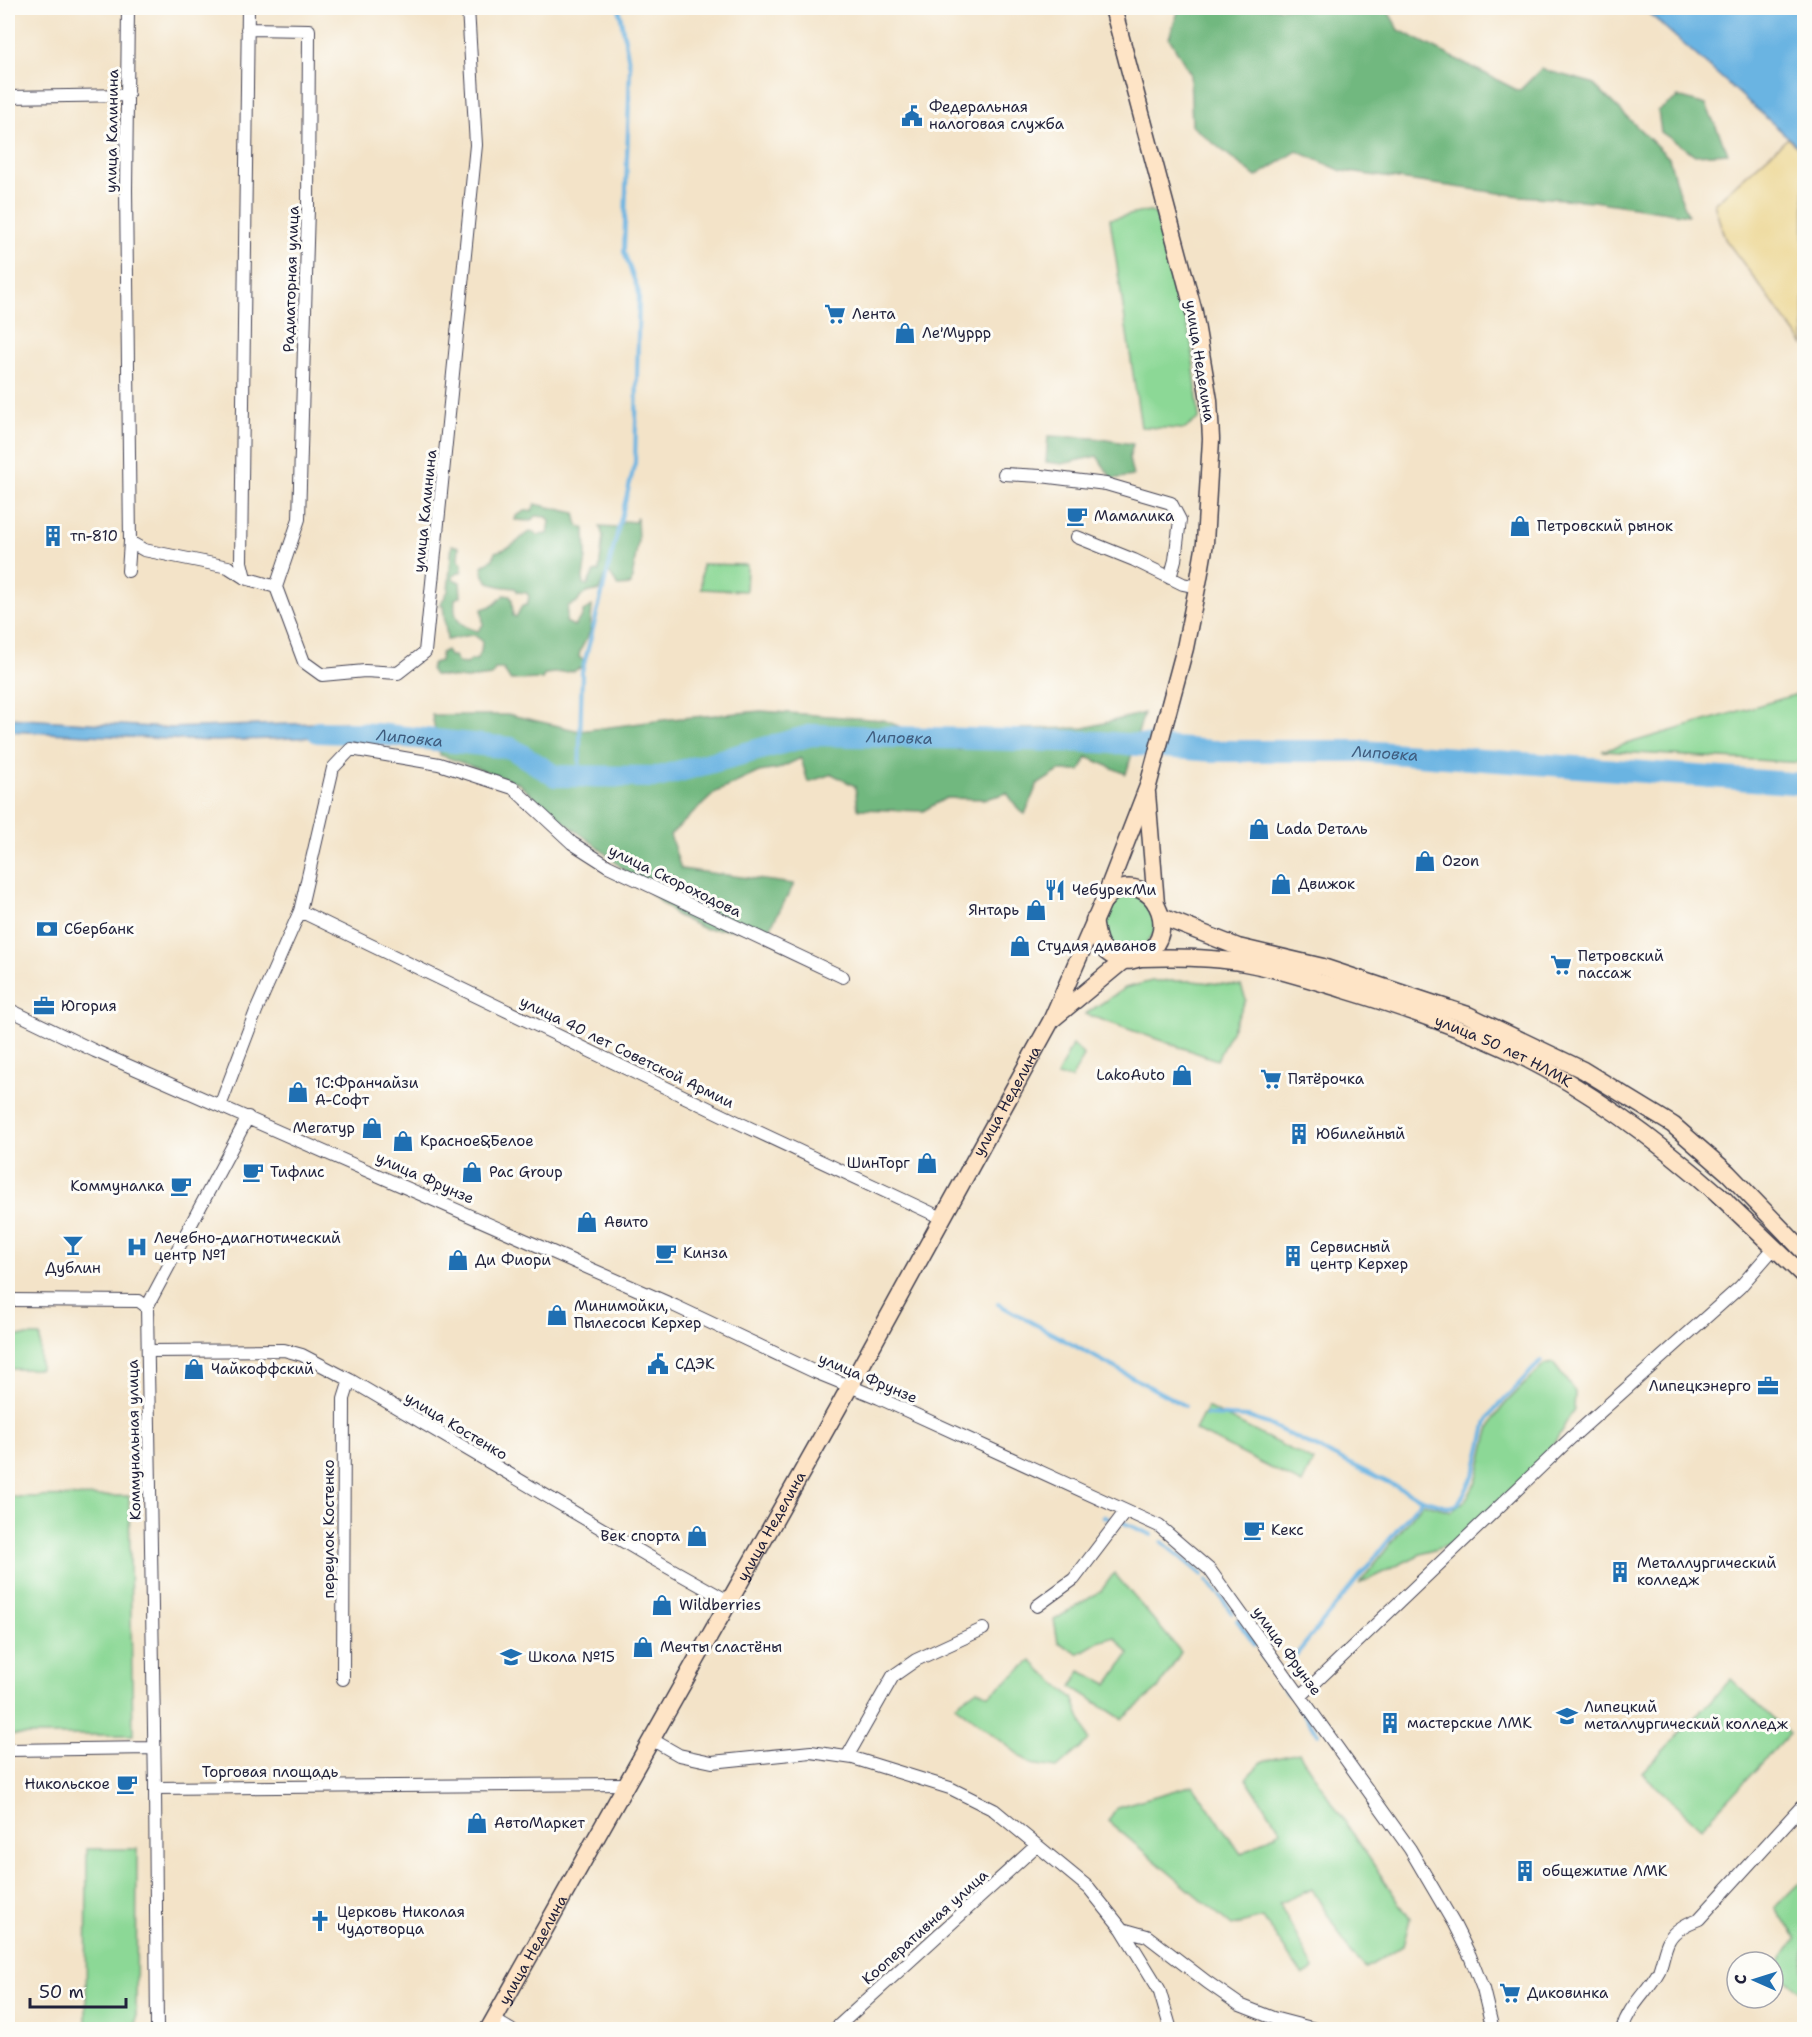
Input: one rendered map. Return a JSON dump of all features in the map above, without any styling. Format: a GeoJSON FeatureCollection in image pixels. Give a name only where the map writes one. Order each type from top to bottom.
{"type":"FeatureCollection","features":[{"type":"Feature","properties":{"kind":"main road","name":"улица Неделина"},"geometry":{"type":"LineString","coordinates":[[1113,8],[1194,312],[1209,400],[1211,463],[1205,543],[1185,648],[1147,787]]}},
{"type":"Feature","properties":{"kind":"main road"},"geometry":{"type":"LineString","coordinates":[[1123,961],[1104,951],[1098,943],[1094,919],[1147,787]]}},
{"type":"Feature","properties":{"kind":"main road"},"geometry":{"type":"LineString","coordinates":[[1051,1021],[1123,961],[1141,958],[1153,949],[1162,934],[1147,787]]}},
{"type":"Feature","properties":{"kind":"main road"},"geometry":{"type":"LineString","coordinates":[[1102,902],[1114,892],[1126,889],[1139,890],[1149,895],[1159,911]]}},
{"type":"Feature","properties":{"kind":"main road","name":"улица 50 лет НЛМК"},"geometry":{"type":"LineString","coordinates":[[1159,911],[1238,946],[1323,967],[1468,1015],[1583,1070],[1673,1125],[1728,1173],[1804,1252]]}},
{"type":"Feature","properties":{"kind":"main road","name":"улица Неделина"},"geometry":{"type":"LineString","coordinates":[[491,2025],[849,1388],[1051,1021],[1094,919]]}},
{"type":"Feature","properties":{"kind":"main road","name":"улица 50 лет НЛМК"},"geometry":{"type":"LineString","coordinates":[[1141,958],[1211,960],[1265,967],[1410,1009],[1519,1055],[1571,1085],[1682,1162],[1804,1276]]}},
{"type":"Feature","properties":{"kind":"street","name":"улица Калинина"},"geometry":{"type":"LineString","coordinates":[[128,8],[126,190],[130,542],[128,571]]}},
{"type":"Feature","properties":{"kind":"street"},"geometry":{"type":"LineString","coordinates":[[245,578],[241,562],[248,8]]}},
{"type":"Feature","properties":{"kind":"street","name":"улица Калинина"},"geometry":{"type":"LineString","coordinates":[[276,587],[304,662],[322,675],[364,671],[398,673],[425,652],[476,145],[468,8]]}},
{"type":"Feature","properties":{"kind":"street","name":"Радиаторная улица"},"geometry":{"type":"LineString","coordinates":[[247,29],[309,30],[308,208],[299,519],[276,587]]}},
{"type":"Feature","properties":{"kind":"street"},"geometry":{"type":"LineString","coordinates":[[8,97],[128,95]]}},
{"type":"Feature","properties":{"kind":"street"},"geometry":{"type":"LineString","coordinates":[[1004,474],[1106,484],[1171,503],[1180,520],[1175,560],[1170,578]]}},
{"type":"Feature","properties":{"kind":"street"},"geometry":{"type":"LineString","coordinates":[[1077,537],[1134,560],[1183,584],[1197,587]]}},
{"type":"Feature","properties":{"kind":"street"},"geometry":{"type":"LineString","coordinates":[[130,542],[144,550],[228,567],[245,578],[276,587]]}},
{"type":"Feature","properties":{"kind":"street","name":"улица Скороходова"},"geometry":{"type":"LineString","coordinates":[[300,911],[333,768],[351,748],[439,764],[513,788],[572,843],[608,866],[843,977]]}},
{"type":"Feature","properties":{"kind":"street"},"geometry":{"type":"LineString","coordinates":[[220,1106],[256,1011],[300,911]]}},
{"type":"Feature","properties":{"kind":"street","name":"улица 40 лет Советской Армии"},"geometry":{"type":"LineString","coordinates":[[300,911],[716,1112],[942,1218]]}},
{"type":"Feature","properties":{"kind":"street","name":"улица Фрунзе"},"geometry":{"type":"LineString","coordinates":[[8,1009],[78,1044],[675,1306],[849,1388],[879,1398],[1159,1527],[1210,1570],[1410,1850],[1454,1924],[1470,1956],[1493,2030]]}},
{"type":"Feature","properties":{"kind":"street","name":"Коммунальная улица"},"geometry":{"type":"LineString","coordinates":[[155,1788],[147,1307],[248,1117]]}},
{"type":"Feature","properties":{"kind":"street"},"geometry":{"type":"LineString","coordinates":[[1301,1696],[1571,1438],[1740,1287],[1774,1248]]}},
{"type":"Feature","properties":{"kind":"street"},"geometry":{"type":"LineString","coordinates":[[8,1300],[139,1301],[147,1307]]}},
{"type":"Feature","properties":{"kind":"street","name":"улица Костенко"},"geometry":{"type":"LineString","coordinates":[[148,1351],[284,1350],[302,1355],[350,1380],[728,1601]]}},
{"type":"Feature","properties":{"kind":"street","name":"переулок Костенко"},"geometry":{"type":"LineString","coordinates":[[343,1678],[344,1399],[350,1380]]}},
{"type":"Feature","properties":{"kind":"street"},"geometry":{"type":"LineString","coordinates":[[1037,1606],[1074,1579],[1125,1512]]}},
{"type":"Feature","properties":{"kind":"street"},"geometry":{"type":"LineString","coordinates":[[847,1756],[893,1676],[916,1659],[983,1629]]}},
{"type":"Feature","properties":{"kind":"street"},"geometry":{"type":"LineString","coordinates":[[651,1738],[679,1755],[712,1762],[811,1752],[847,1756],[950,1788],[993,1810],[1089,1888],[1122,1929],[1159,1989],[1172,2030]]}},
{"type":"Feature","properties":{"kind":"street"},"geometry":{"type":"LineString","coordinates":[[8,1750],[153,1748]]}},
{"type":"Feature","properties":{"kind":"street","name":"Торговая площадь"},"geometry":{"type":"LineString","coordinates":[[155,1788],[626,1784]]}},
{"type":"Feature","properties":{"kind":"street"},"geometry":{"type":"LineString","coordinates":[[155,1788],[157,2030]]}},
{"type":"Feature","properties":{"kind":"street"},"geometry":{"type":"LineString","coordinates":[[1622,2030],[1626,2016],[1660,1969],[1669,1940],[1683,1925],[1699,1919],[1804,1804]]}},
{"type":"Feature","properties":{"kind":"street","name":"Кооперативная улица"},"geometry":{"type":"LineString","coordinates":[[834,2030],[1036,1846]]}},
{"type":"Feature","properties":{"kind":"street"},"geometry":{"type":"LineString","coordinates":[[1122,1929],[1147,1936],[1240,2005],[1273,2018],[1319,2030]]}},
{"type":"Feature","properties":{"kind":"street"},"geometry":{"type":"LineString","coordinates":[[491,2025],[511,2030]]}},
{"type":"Feature","properties":{"kind":"green space"},"geometry":{"type":"Polygon","coordinates":[[[1174,8],[1386,8],[1399,30],[1519,91],[1541,69],[1592,83],[1669,158],[1688,215],[1593,201],[1520,196],[1342,171],[1297,151],[1256,177],[1192,126],[1190,73],[1169,38],[1178,12],[1174,8]]]}},
{"type":"Feature","properties":{"kind":"green space"},"geometry":{"type":"Polygon","coordinates":[[[1678,97],[1706,105],[1728,153],[1695,155],[1661,132],[1658,111],[1678,97]]]}},
{"type":"Feature","properties":{"kind":"green space"},"geometry":{"type":"Polygon","coordinates":[[[1148,211],[1156,214],[1191,339],[1199,418],[1185,429],[1141,427],[1110,219],[1148,211]]]}},
{"type":"Feature","properties":{"kind":"green space"},"geometry":{"type":"Polygon","coordinates":[[[1048,436],[1094,438],[1133,444],[1129,459],[1133,476],[1112,479],[1097,456],[1062,464],[1046,462],[1048,436]]]}},
{"type":"Feature","properties":{"kind":"green space"},"geometry":{"type":"Polygon","coordinates":[[[535,504],[575,513],[578,526],[585,529],[586,557],[583,578],[584,584],[587,585],[594,572],[599,571],[603,536],[600,527],[618,528],[624,521],[635,522],[637,517],[638,541],[631,585],[618,586],[610,574],[605,575],[599,591],[587,593],[581,596],[578,602],[568,606],[566,622],[574,626],[583,615],[583,611],[592,606],[590,632],[579,657],[585,662],[584,666],[574,671],[545,674],[542,679],[510,680],[503,669],[495,669],[492,676],[466,679],[434,675],[430,669],[433,663],[440,661],[441,653],[446,650],[449,656],[454,656],[458,663],[467,664],[471,660],[476,660],[481,652],[482,641],[474,635],[447,640],[443,606],[440,605],[448,591],[452,545],[459,547],[458,559],[462,564],[462,571],[453,576],[453,579],[460,582],[461,596],[455,599],[455,612],[459,621],[466,627],[478,631],[483,625],[482,609],[494,605],[504,595],[510,596],[513,616],[516,617],[522,606],[527,605],[529,597],[527,593],[488,581],[482,566],[493,559],[495,552],[513,545],[527,533],[548,534],[550,521],[547,517],[536,516],[530,521],[515,520],[516,516],[525,511],[532,511],[535,504]]]}},
{"type":"Feature","properties":{"kind":"green space"},"geometry":{"type":"Polygon","coordinates":[[[702,564],[747,565],[746,591],[701,589],[702,564]]]}},
{"type":"Feature","properties":{"kind":"green space"},"geometry":{"type":"Polygon","coordinates":[[[1804,691],[1804,763],[1602,751],[1801,693],[1804,691]]]}},
{"type":"Feature","properties":{"kind":"green space"},"geometry":{"type":"Polygon","coordinates":[[[761,711],[883,720],[959,750],[970,746],[1013,747],[1021,729],[1084,728],[1144,713],[1126,774],[1087,757],[1080,771],[1059,771],[1037,785],[1025,814],[1019,810],[1007,793],[986,799],[946,798],[923,811],[858,809],[855,786],[832,774],[808,782],[801,758],[778,769],[759,772],[716,792],[670,835],[681,869],[794,884],[769,930],[704,929],[676,915],[599,848],[518,783],[440,755],[432,715],[511,715],[580,731],[671,719],[761,711]]]}},
{"type":"Feature","properties":{"kind":"green space"},"geometry":{"type":"Polygon","coordinates":[[[1136,895],[1151,905],[1155,932],[1142,947],[1131,950],[1120,949],[1110,944],[1103,935],[1101,915],[1118,896],[1136,895]]]}},
{"type":"Feature","properties":{"kind":"green space"},"geometry":{"type":"Polygon","coordinates":[[[1152,981],[1192,981],[1241,986],[1246,1000],[1217,1060],[1085,1014],[1125,988],[1152,981]]]}},
{"type":"Feature","properties":{"kind":"green space"},"geometry":{"type":"Polygon","coordinates":[[[1072,1045],[1084,1056],[1071,1079],[1057,1076],[1072,1045]]]}},
{"type":"Feature","properties":{"kind":"green space"},"geometry":{"type":"Polygon","coordinates":[[[8,1336],[40,1336],[40,1369],[8,1369],[8,1336]]]}},
{"type":"Feature","properties":{"kind":"green space"},"geometry":{"type":"Polygon","coordinates":[[[1553,1363],[1575,1392],[1574,1409],[1543,1458],[1455,1543],[1421,1554],[1359,1584],[1423,1503],[1451,1511],[1463,1503],[1477,1479],[1491,1425],[1498,1413],[1544,1365],[1553,1363]]]}},
{"type":"Feature","properties":{"kind":"green space"},"geometry":{"type":"Polygon","coordinates":[[[1207,1407],[1313,1461],[1302,1484],[1195,1430],[1207,1407]]]}},
{"type":"Feature","properties":{"kind":"green space"},"geometry":{"type":"Polygon","coordinates":[[[129,1496],[133,1735],[8,1735],[8,1497],[129,1496]]]}},
{"type":"Feature","properties":{"kind":"green space"},"geometry":{"type":"Polygon","coordinates":[[[1114,1573],[1181,1652],[1158,1689],[1122,1719],[1072,1687],[1080,1671],[1108,1684],[1129,1654],[1115,1637],[1098,1642],[1078,1654],[1058,1642],[1054,1620],[1101,1591],[1114,1573]]]}},
{"type":"Feature","properties":{"kind":"green space"},"geometry":{"type":"Polygon","coordinates":[[[1031,1661],[1073,1698],[1089,1740],[1057,1768],[1031,1764],[955,1705],[977,1689],[989,1695],[1031,1661]]]}},
{"type":"Feature","properties":{"kind":"green space"},"geometry":{"type":"Polygon","coordinates":[[[1731,1679],[1789,1734],[1701,1828],[1642,1773],[1731,1679]]]}},
{"type":"Feature","properties":{"kind":"green space"},"geometry":{"type":"Polygon","coordinates":[[[1299,1753],[1410,1919],[1403,1946],[1366,1968],[1351,1953],[1312,1889],[1279,1903],[1314,1969],[1303,1976],[1263,1918],[1232,1926],[1108,1821],[1117,1807],[1193,1785],[1241,1854],[1281,1831],[1246,1778],[1263,1761],[1299,1753]]]}},
{"type":"Feature","properties":{"kind":"green space"},"geometry":{"type":"Polygon","coordinates":[[[87,1849],[137,1849],[136,2029],[86,2029],[87,1849]]]}},
{"type":"Feature","properties":{"kind":"green space"},"geometry":{"type":"Polygon","coordinates":[[[1804,1878],[1804,1993],[1785,1978],[1785,1954],[1796,1938],[1775,1907],[1804,1878]]]}},
{"type":"Feature","properties":{"kind":"sand"},"geometry":{"type":"Polygon","coordinates":[[[1788,138],[1804,153],[1804,345],[1725,239],[1714,204],[1788,138]]]}},
{"type":"Feature","properties":{"kind":"water"},"geometry":{"type":"Polygon","coordinates":[[[1643,8],[1804,8],[1804,153],[1788,137],[1643,8]]]}},
{"type":"Feature","properties":{"kind":"water"},"geometry":{"type":"Polygon","coordinates":[[[8,718],[168,728],[345,722],[346,736],[216,741],[8,731],[8,718]]]}},
{"type":"Feature","properties":{"kind":"waterway"},"geometry":{"type":"LineString","coordinates":[[579,776],[582,672],[635,463],[639,293],[624,252],[630,67],[619,8]]}},
{"type":"Feature","properties":{"kind":"waterway","name":"Липовка"},"geometry":{"type":"LineString","coordinates":[[318,732],[377,734],[511,748],[555,776],[658,777],[812,735],[1101,742],[1213,751],[1363,751],[1804,784]]}},
{"type":"Feature","properties":{"kind":"waterway"},"geometry":{"type":"LineString","coordinates":[[998,1304],[1185,1406]]}},
{"type":"Feature","properties":{"kind":"waterway"},"geometry":{"type":"LineString","coordinates":[[1206,1415],[1248,1417],[1268,1424],[1422,1499],[1449,1507],[1457,1505],[1469,1485],[1476,1468],[1487,1421],[1494,1410],[1541,1361]]}},
{"type":"Feature","properties":{"kind":"waterway"},"geometry":{"type":"LineString","coordinates":[[1296,1655],[1422,1499]]}},
{"type":"Feature","properties":{"kind":"waterway"},"geometry":{"type":"LineString","coordinates":[[1103,1516],[1111,1519]]}},
{"type":"Feature","properties":{"kind":"waterway"},"geometry":{"type":"LineString","coordinates":[[1124,1523],[1152,1535]]}},
{"type":"Feature","properties":{"kind":"waterway"},"geometry":{"type":"LineString","coordinates":[[1162,1542],[1202,1575]]}},
{"type":"Feature","properties":{"kind":"waterway"},"geometry":{"type":"LineString","coordinates":[[1207,1580],[1217,1593]]}},
{"type":"Feature","properties":{"kind":"waterway"},"geometry":{"type":"LineString","coordinates":[[1220,1596],[1232,1613]]}},
{"type":"Feature","properties":{"kind":"waterway"},"geometry":{"type":"LineString","coordinates":[[1237,1620],[1255,1645]]}},
{"type":"Feature","properties":{"kind":"waterway"},"geometry":{"type":"LineString","coordinates":[[1261,1654],[1289,1695]]}},
{"type":"Feature","properties":{"kind":"waterway"},"geometry":{"type":"LineString","coordinates":[[1297,1705],[1318,1734]]}},
{"type":"Feature","properties":{"kind":"place","name":"Федеральная налоговая служба"},"geometry":{"type":"Point","coordinates":[912,116]}},
{"type":"Feature","properties":{"kind":"place","name":"Лента"},"geometry":{"type":"Point","coordinates":[835,314]}},
{"type":"Feature","properties":{"kind":"place","name":"Ле'Муррр"},"geometry":{"type":"Point","coordinates":[905,333]}},
{"type":"Feature","properties":{"kind":"place","name":"Мамалика"},"geometry":{"type":"Point","coordinates":[1077,516]}},
{"type":"Feature","properties":{"kind":"place","name":"Петровский рынок"},"geometry":{"type":"Point","coordinates":[1520,526]}},
{"type":"Feature","properties":{"kind":"place","name":"тп-810"},"geometry":{"type":"Point","coordinates":[53,536]}},
{"type":"Feature","properties":{"kind":"place","name":"Lada Dеталь"},"geometry":{"type":"Point","coordinates":[1259,829]}},
{"type":"Feature","properties":{"kind":"place","name":"Ozon"},"geometry":{"type":"Point","coordinates":[1425,861]}},
{"type":"Feature","properties":{"kind":"place","name":"Движок"},"geometry":{"type":"Point","coordinates":[1281,884]}},
{"type":"Feature","properties":{"kind":"place","name":"ЧебурекМи"},"geometry":{"type":"Point","coordinates":[1055,890]}},
{"type":"Feature","properties":{"kind":"place","name":"Янтарь"},"geometry":{"type":"Point","coordinates":[1036,910]}},
{"type":"Feature","properties":{"kind":"place","name":"Сбербанк"},"geometry":{"type":"Point","coordinates":[47,929]}},
{"type":"Feature","properties":{"kind":"place","name":"Студия диванов"},"geometry":{"type":"Point","coordinates":[1020,946]}},
{"type":"Feature","properties":{"kind":"place","name":"Петровский пассаж"},"geometry":{"type":"Point","coordinates":[1561,965]}},
{"type":"Feature","properties":{"kind":"place","name":"Югория"},"geometry":{"type":"Point","coordinates":[44,1006]}},
{"type":"Feature","properties":{"kind":"place","name":"LakoAuto"},"geometry":{"type":"Point","coordinates":[1182,1075]}},
{"type":"Feature","properties":{"kind":"place","name":"Пятёрочка"},"geometry":{"type":"Point","coordinates":[1271,1079]}},
{"type":"Feature","properties":{"kind":"place","name":"1С:Франчайзи А-Софт"},"geometry":{"type":"Point","coordinates":[298,1092]}},
{"type":"Feature","properties":{"kind":"place","name":"Мегатур"},"geometry":{"type":"Point","coordinates":[372,1128]}},
{"type":"Feature","properties":{"kind":"place","name":"Юбилейный"},"geometry":{"type":"Point","coordinates":[1299,1134]}},
{"type":"Feature","properties":{"kind":"place","name":"Красное&Белое"},"geometry":{"type":"Point","coordinates":[403,1141]}},
{"type":"Feature","properties":{"kind":"place","name":"ШинТорг"},"geometry":{"type":"Point","coordinates":[927,1163]}},
{"type":"Feature","properties":{"kind":"place","name":"Тифлис"},"geometry":{"type":"Point","coordinates":[253,1172]}},
{"type":"Feature","properties":{"kind":"place","name":"Pac Group"},"geometry":{"type":"Point","coordinates":[472,1172]}},
{"type":"Feature","properties":{"kind":"place","name":"Коммуналка"},"geometry":{"type":"Point","coordinates":[181,1186]}},
{"type":"Feature","properties":{"kind":"place","name":"Авито"},"geometry":{"type":"Point","coordinates":[587,1222]}},
{"type":"Feature","properties":{"kind":"place","name":"Дублин"},"geometry":{"type":"Point","coordinates":[73,1245]}},
{"type":"Feature","properties":{"kind":"place","name":"Лечебно-диагнотический центр №1"},"geometry":{"type":"Point","coordinates":[137,1247]}},
{"type":"Feature","properties":{"kind":"place","name":"Кинза"},"geometry":{"type":"Point","coordinates":[666,1253]}},
{"type":"Feature","properties":{"kind":"place","name":"Сервисный центр Керхер"},"geometry":{"type":"Point","coordinates":[1293,1256]}},
{"type":"Feature","properties":{"kind":"place","name":"Ди Фиори"},"geometry":{"type":"Point","coordinates":[458,1260]}},
{"type":"Feature","properties":{"kind":"place","name":"Минимойки, Пылесосы Керхер"},"geometry":{"type":"Point","coordinates":[557,1315]}},
{"type":"Feature","properties":{"kind":"place","name":"СДЭК"},"geometry":{"type":"Point","coordinates":[658,1364]}},
{"type":"Feature","properties":{"kind":"place","name":"Чайкоффский"},"geometry":{"type":"Point","coordinates":[194,1369]}},
{"type":"Feature","properties":{"kind":"place","name":"Липецкэнерго"},"geometry":{"type":"Point","coordinates":[1768,1386]}},
{"type":"Feature","properties":{"kind":"place","name":"Кекс"},"geometry":{"type":"Point","coordinates":[1254,1530]}},
{"type":"Feature","properties":{"kind":"place","name":"Век спорта"},"geometry":{"type":"Point","coordinates":[697,1536]}},
{"type":"Feature","properties":{"kind":"place","name":"Металлургический колледж"},"geometry":{"type":"Point","coordinates":[1620,1572]}},
{"type":"Feature","properties":{"kind":"place","name":"Wildberries"},"geometry":{"type":"Point","coordinates":[662,1605]}},
{"type":"Feature","properties":{"kind":"place","name":"Мечты сластёны"},"geometry":{"type":"Point","coordinates":[643,1647]}},
{"type":"Feature","properties":{"kind":"place","name":"Школа №15"},"geometry":{"type":"Point","coordinates":[511,1657]}},
{"type":"Feature","properties":{"kind":"place","name":"Липецкий металлургический колледж"},"geometry":{"type":"Point","coordinates":[1567,1716]}},
{"type":"Feature","properties":{"kind":"place","name":"мастерские ЛМК"},"geometry":{"type":"Point","coordinates":[1390,1723]}},
{"type":"Feature","properties":{"kind":"place","name":"Никольское"},"geometry":{"type":"Point","coordinates":[127,1784]}},
{"type":"Feature","properties":{"kind":"place","name":"АвтоМаркет"},"geometry":{"type":"Point","coordinates":[477,1823]}},
{"type":"Feature","properties":{"kind":"place","name":"общежитие ЛМК"},"geometry":{"type":"Point","coordinates":[1525,1871]}},
{"type":"Feature","properties":{"kind":"place","name":"Церковь Николая Чудотворца"},"geometry":{"type":"Point","coordinates":[320,1921]}},
{"type":"Feature","properties":{"kind":"place","name":"Диковинка"},"geometry":{"type":"Point","coordinates":[1510,1993]}}]}
